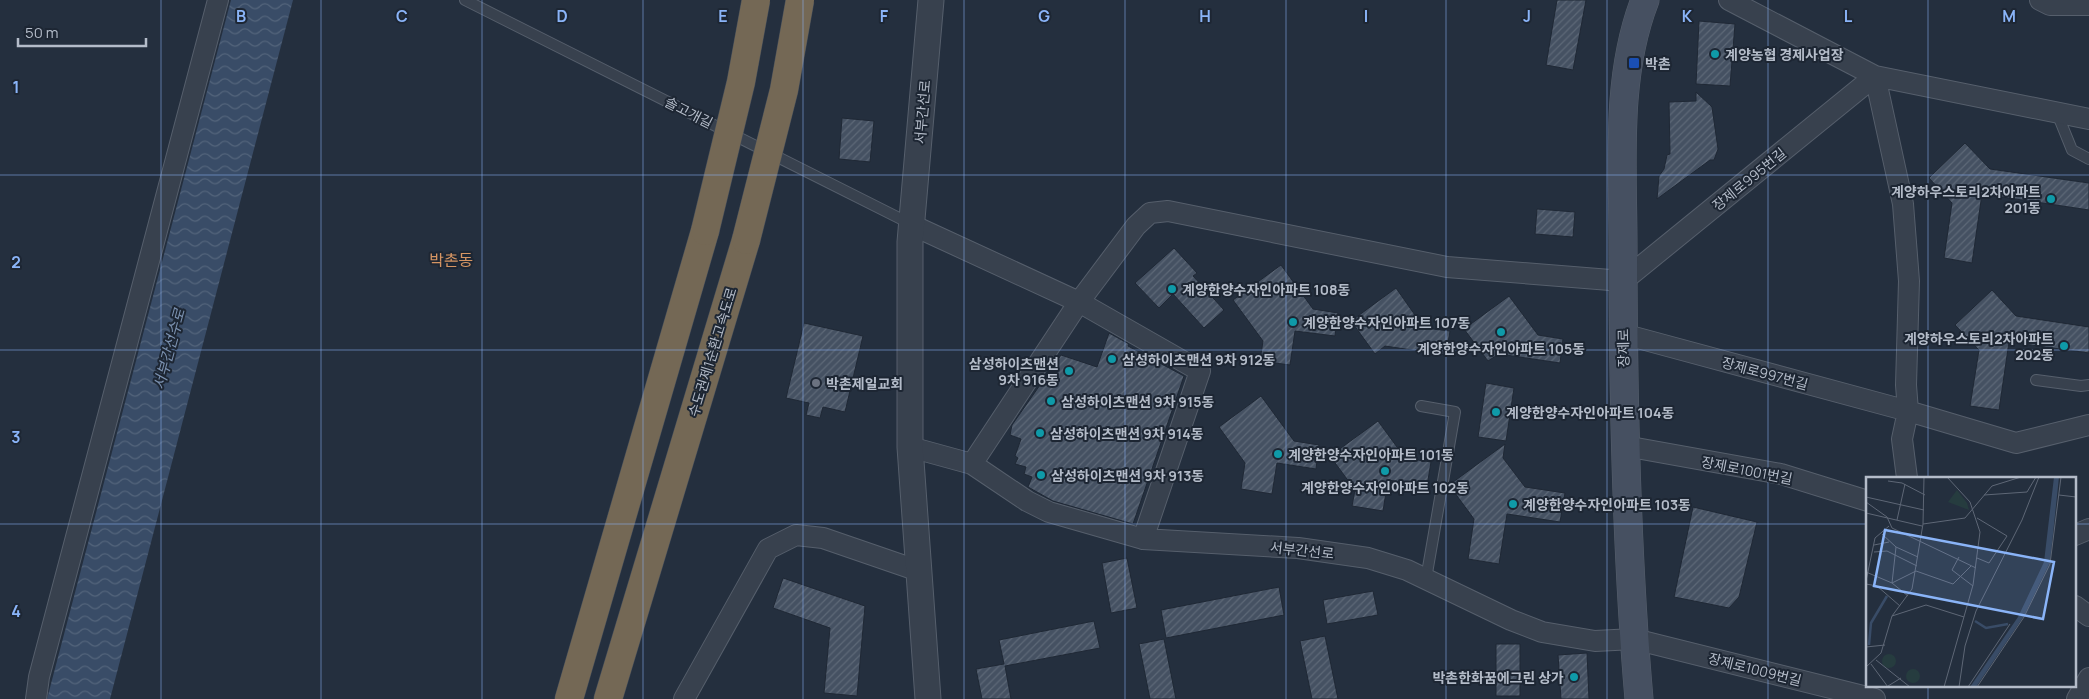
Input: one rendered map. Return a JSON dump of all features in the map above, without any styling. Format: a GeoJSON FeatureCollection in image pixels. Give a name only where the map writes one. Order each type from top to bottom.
{"type":"FeatureCollection","features":[{"type":"Feature","properties":{"kind":"highway"},"geometry":{"type":"LineString","coordinates":[[569,699],[705,231],[741,82],[756,0]]}},
{"type":"Feature","properties":{"kind":"highway","name":"수도권제1순환고속도로"},"geometry":{"type":"LineString","coordinates":[[608,699],[746,240],[784,90],[800,0]]}},
{"type":"Feature","properties":{"kind":"main road","name":"장제로"},"geometry":{"type":"LineString","coordinates":[[1639,699],[1634,639],[1625,446],[1623,138],[1628,59],[1634,29],[1645,0]]}},
{"type":"Feature","properties":{"kind":"street"},"geometry":{"type":"LineString","coordinates":[[36,699],[44,658],[218,0]]}},
{"type":"Feature","properties":{"kind":"street","name":"서부간선로"},"geometry":{"type":"LineString","coordinates":[[928,699],[910,447],[912,225],[932,0]]}},
{"type":"Feature","properties":{"kind":"street"},"geometry":{"type":"LineString","coordinates":[[1730,0],[1875,76],[2089,119]]}},
{"type":"Feature","properties":{"kind":"street"},"geometry":{"type":"LineString","coordinates":[[2040,0],[2050,5],[2089,5]]}},
{"type":"Feature","properties":{"kind":"street"},"geometry":{"type":"LineString","coordinates":[[1875,76],[1903,204],[1909,281],[1906,385],[1908,411],[1902,439],[1907,477]]}},
{"type":"Feature","properties":{"kind":"street","name":"장제로995번길"},"geometry":{"type":"LineString","coordinates":[[1623,281],[1875,76]]}},
{"type":"Feature","properties":{"kind":"street"},"geometry":{"type":"LineString","coordinates":[[972,464],[1079,302],[1136,226],[1150,213],[1168,211],[1447,268],[1623,281]]}},
{"type":"Feature","properties":{"kind":"street"},"geometry":{"type":"LineString","coordinates":[[912,225],[1079,302],[1200,371],[1143,539]]}},
{"type":"Feature","properties":{"kind":"street","name":"장제로997번길"},"geometry":{"type":"LineString","coordinates":[[1623,334],[1908,411],[2016,443],[2089,425]]}},
{"type":"Feature","properties":{"kind":"street","name":"장제로1001번길"},"geometry":{"type":"LineString","coordinates":[[1625,446],[1781,474],[1866,500]]}},
{"type":"Feature","properties":{"kind":"street","name":"서부간선로"},"geometry":{"type":"LineString","coordinates":[[910,447],[972,464],[1027,501],[1049,512],[1143,539],[1298,548],[1368,558],[1407,570],[1512,620],[1542,632],[1595,641],[1634,639]]}},
{"type":"Feature","properties":{"kind":"street"},"geometry":{"type":"LineString","coordinates":[[2076,535],[2089,530]]}},
{"type":"Feature","properties":{"kind":"street"},"geometry":{"type":"LineString","coordinates":[[684,699],[768,549],[796,535],[808,535],[823,538],[919,571]]}},
{"type":"Feature","properties":{"kind":"street"},"geometry":{"type":"LineString","coordinates":[[2076,607],[2089,616]]}},
{"type":"Feature","properties":{"kind":"street","name":"장제로1009번길"},"geometry":{"type":"LineString","coordinates":[[1634,639],[1875,699]]}},
{"type":"Feature","properties":{"kind":"street"},"geometry":{"type":"LineString","coordinates":[[2077,699],[2089,678]]}},
{"type":"Feature","properties":{"kind":"lane","name":"솔고개길"},"geometry":{"type":"LineString","coordinates":[[466,0],[912,225]]}},
{"type":"Feature","properties":{"kind":"lane"},"geometry":{"type":"LineString","coordinates":[[2056,113],[2072,150],[2083,158],[2089,159]]}},
{"type":"Feature","properties":{"kind":"lane"},"geometry":{"type":"LineString","coordinates":[[2036,380],[2081,386],[2089,385]]}},
{"type":"Feature","properties":{"kind":"lane"},"geometry":{"type":"LineString","coordinates":[[1421,406],[1455,412],[1426,579]]}},
{"type":"Feature","properties":{"kind":"water","name":"서부간선수로"},"geometry":{"type":"Polygon","coordinates":[[[231,0],[293,0],[110,699],[47,699],[231,0]]]}},
{"type":"Feature","properties":{"kind":"building"},"geometry":{"type":"Polygon","coordinates":[[[1557,0],[1586,0],[1573,70],[1546,65],[1557,0]]]}},
{"type":"Feature","properties":{"kind":"building","name":"계양농협 경제사업장"},"geometry":{"type":"Polygon","coordinates":[[[1699,21],[1735,24],[1730,86],[1696,84],[1699,21]]]}},
{"type":"Feature","properties":{"kind":"building"},"geometry":{"type":"Polygon","coordinates":[[[1696,92],[1712,107],[1718,149],[1714,160],[1710,160],[1657,199],[1659,176],[1664,169],[1667,155],[1670,154],[1669,102],[1696,101],[1696,92]]]}},
{"type":"Feature","properties":{"kind":"building"},"geometry":{"type":"Polygon","coordinates":[[[842,118],[874,121],[870,162],[839,159],[842,118]]]}},
{"type":"Feature","properties":{"kind":"building","name":"계양하우스토리2차아파트 201동"},"geometry":{"type":"Polygon","coordinates":[[[1965,143],[1990,169],[2089,183],[2089,210],[1982,194],[1972,263],[1944,258],[1952,203],[1929,178],[1965,143]]]}},
{"type":"Feature","properties":{"kind":"building"},"geometry":{"type":"Polygon","coordinates":[[[1537,209],[1575,212],[1573,237],[1535,234],[1537,209]]]}},
{"type":"Feature","properties":{"kind":"building","name":"계양한양수자인아파트 108동"},"geometry":{"type":"Polygon","coordinates":[[[1174,248],[1197,273],[1193,276],[1224,310],[1204,328],[1173,294],[1159,308],[1135,283],[1174,248]]]}},
{"type":"Feature","properties":{"kind":"building","name":"계양한양수자인아파트 107동"},"geometry":{"type":"Polygon","coordinates":[[[1281,265],[1313,309],[1338,313],[1335,336],[1295,331],[1290,365],[1260,361],[1263,341],[1233,300],[1281,265]]]}},
{"type":"Feature","properties":{"kind":"building"},"geometry":{"type":"Polygon","coordinates":[[[1396,288],[1424,328],[1450,331],[1446,355],[1385,346],[1375,354],[1351,321],[1396,288]]]}},
{"type":"Feature","properties":{"kind":"building","name":"계양하우스토리2차아파트 202동"},"geometry":{"type":"Polygon","coordinates":[[[1992,290],[2016,316],[2089,327],[2089,353],[2009,342],[1999,410],[1970,406],[1979,350],[1955,325],[1992,290]]]}},
{"type":"Feature","properties":{"kind":"building","name":"계양한양수자인아파트 105동"},"geometry":{"type":"Polygon","coordinates":[[[1509,296],[1538,335],[1563,339],[1560,363],[1499,354],[1488,361],[1464,329],[1509,296]]]}},
{"type":"Feature","properties":{"kind":"building"},"geometry":{"type":"Polygon","coordinates":[[[804,323],[863,336],[845,412],[823,407],[820,418],[806,415],[809,403],[786,398],[804,323]]]}},
{"type":"Feature","properties":{"kind":"building"},"geometry":{"type":"Polygon","coordinates":[[[1109,333],[1129,344],[1128,346],[1184,376],[1133,524],[1053,501],[1028,487],[1032,477],[1024,474],[1026,467],[1015,464],[1018,458],[1015,456],[1021,439],[1010,435],[1012,425],[1061,355],[1097,367],[1109,333]]]}},
{"type":"Feature","properties":{"kind":"building","name":"계양한양수자인아파트 104동"},"geometry":{"type":"Polygon","coordinates":[[[1486,383],[1514,388],[1506,441],[1478,437],[1486,383]]]}},
{"type":"Feature","properties":{"kind":"building","name":"계양한양수자인아파트 101동"},"geometry":{"type":"Polygon","coordinates":[[[1261,396],[1294,441],[1319,445],[1316,469],[1277,463],[1272,494],[1241,489],[1245,463],[1219,427],[1261,396]]]}},
{"type":"Feature","properties":{"kind":"building","name":"계양한양수자인아파트 102동"},"geometry":{"type":"Polygon","coordinates":[[[1378,421],[1405,458],[1431,462],[1427,486],[1388,480],[1383,511],[1352,506],[1355,490],[1330,456],[1378,421]]]}},
{"type":"Feature","properties":{"kind":"building","name":"계양한양수자인아파트 103동"},"geometry":{"type":"Polygon","coordinates":[[[1505,444],[1503,458],[1525,487],[1565,493],[1560,522],[1507,514],[1499,564],[1468,559],[1474,519],[1449,485],[1505,444]]]}},
{"type":"Feature","properties":{"kind":"building"},"geometry":{"type":"Polygon","coordinates":[[[1693,507],[1757,522],[1739,597],[1729,608],[1674,597],[1693,507]]]}},
{"type":"Feature","properties":{"kind":"building"},"geometry":{"type":"Polygon","coordinates":[[[1127,558],[1137,608],[1111,613],[1102,563],[1127,558]]]}},
{"type":"Feature","properties":{"kind":"building"},"geometry":{"type":"Polygon","coordinates":[[[783,578],[865,606],[857,696],[824,693],[830,628],[773,608],[783,578]]]}},
{"type":"Feature","properties":{"kind":"building"},"geometry":{"type":"Polygon","coordinates":[[[1279,587],[1284,615],[1166,638],[1161,610],[1279,587]]]}},
{"type":"Feature","properties":{"kind":"building"},"geometry":{"type":"Polygon","coordinates":[[[1373,591],[1378,615],[1327,624],[1323,600],[1373,591]]]}},
{"type":"Feature","properties":{"kind":"building"},"geometry":{"type":"Polygon","coordinates":[[[1094,621],[1100,648],[1005,666],[1011,699],[982,699],[976,669],[1004,664],[999,640],[1094,621]]]}},
{"type":"Feature","properties":{"kind":"building"},"geometry":{"type":"Polygon","coordinates":[[[1325,636],[1338,699],[1312,699],[1300,641],[1325,636]]]}},
{"type":"Feature","properties":{"kind":"building"},"geometry":{"type":"Polygon","coordinates":[[[1164,639],[1176,699],[1150,699],[1139,644],[1164,639]]]}},
{"type":"Feature","properties":{"kind":"building"},"geometry":{"type":"Polygon","coordinates":[[[1496,644],[1520,644],[1520,696],[1496,696],[1496,644]]]}},
{"type":"Feature","properties":{"kind":"building","name":"박촌한화꿈에그린 상가"},"geometry":{"type":"Polygon","coordinates":[[[1587,653],[1589,699],[1561,699],[1558,655],[1587,653]]]}},
{"type":"Feature","properties":{"kind":"place","name":"계양농협 경제사업장"},"geometry":{"type":"Point","coordinates":[1715,54]}},
{"type":"Feature","properties":{"kind":"place","name":"박촌"},"geometry":{"type":"Point","coordinates":[1634,63]}},
{"type":"Feature","properties":{"kind":"place","name":"계양하우스토리2차아파트 201동"},"geometry":{"type":"Point","coordinates":[2051,199]}},
{"type":"Feature","properties":{"kind":"place","name":"계양한양수자인아파트 108동"},"geometry":{"type":"Point","coordinates":[1172,289]}},
{"type":"Feature","properties":{"kind":"place","name":"계양한양수자인아파트 107동"},"geometry":{"type":"Point","coordinates":[1293,322]}},
{"type":"Feature","properties":{"kind":"place","name":"계양한양수자인아파트 105동"},"geometry":{"type":"Point","coordinates":[1501,332]}},
{"type":"Feature","properties":{"kind":"place","name":"계양하우스토리2차아파트 202동"},"geometry":{"type":"Point","coordinates":[2064,346]}},
{"type":"Feature","properties":{"kind":"place","name":"삼성하이츠맨션 9차 912동"},"geometry":{"type":"Point","coordinates":[1112,359]}},
{"type":"Feature","properties":{"kind":"place","name":"삼성하이츠맨션 9차 916동"},"geometry":{"type":"Point","coordinates":[1069,371]}},
{"type":"Feature","properties":{"kind":"place","name":"박촌제일교회"},"geometry":{"type":"Point","coordinates":[816,383]}},
{"type":"Feature","properties":{"kind":"place","name":"삼성하이츠맨션 9차 915동"},"geometry":{"type":"Point","coordinates":[1051,401]}},
{"type":"Feature","properties":{"kind":"place","name":"계양한양수자인아파트 104동"},"geometry":{"type":"Point","coordinates":[1496,412]}},
{"type":"Feature","properties":{"kind":"place","name":"삼성하이츠맨션 9차 914동"},"geometry":{"type":"Point","coordinates":[1040,433]}},
{"type":"Feature","properties":{"kind":"place","name":"계양한양수자인아파트 101동"},"geometry":{"type":"Point","coordinates":[1278,454]}},
{"type":"Feature","properties":{"kind":"place","name":"계양한양수자인아파트 102동"},"geometry":{"type":"Point","coordinates":[1385,471]}},
{"type":"Feature","properties":{"kind":"place","name":"삼성하이츠맨션 9차 913동"},"geometry":{"type":"Point","coordinates":[1041,475]}},
{"type":"Feature","properties":{"kind":"place","name":"계양한양수자인아파트 103동"},"geometry":{"type":"Point","coordinates":[1513,504]}},
{"type":"Feature","properties":{"kind":"place","name":"박촌한화꿈에그린 상가"},"geometry":{"type":"Point","coordinates":[1574,677]}},
{"type":"Feature","properties":{"kind":"district","name":"박촌동"},"geometry":{"type":"Point","coordinates":[451,260]}}]}
